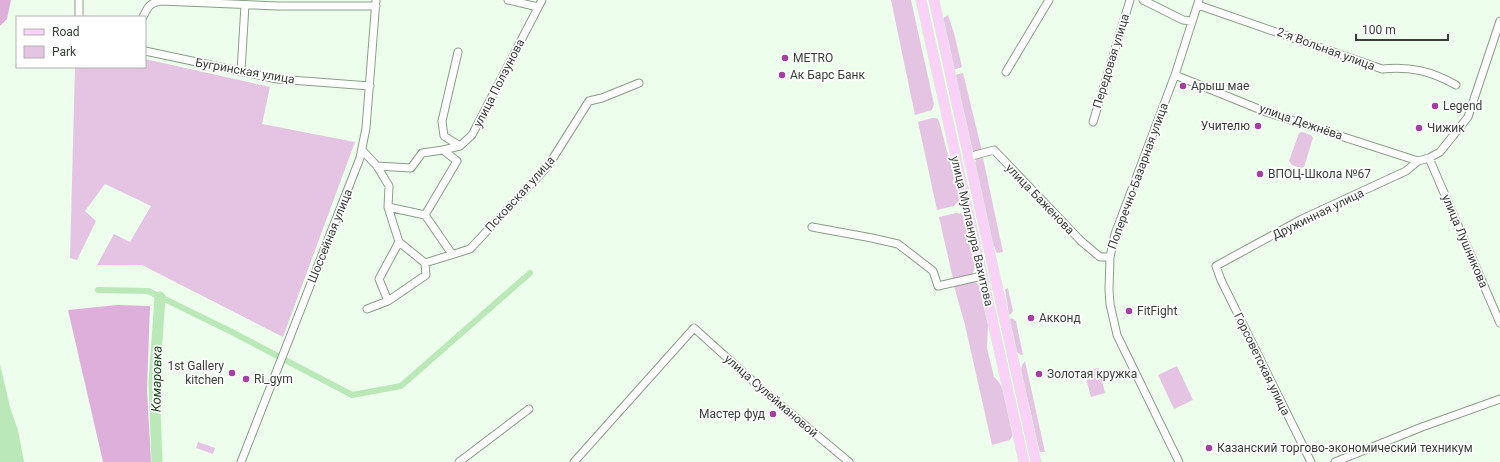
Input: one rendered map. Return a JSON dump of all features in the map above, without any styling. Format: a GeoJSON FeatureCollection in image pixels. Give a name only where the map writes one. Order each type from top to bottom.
{"type":"FeatureCollection","features":[{"type":"Feature","properties":{"kind":"main road","name":"улица Мулланура Вахитова"},"geometry":{"type":"LineString","coordinates":[[921,0],[1024,462]]}},
{"type":"Feature","properties":{"kind":"main road","name":"улица Мулланура Вахитова"},"geometry":{"type":"LineString","coordinates":[[934,0],[1036,462]]}},
{"type":"Feature","properties":{"kind":"street"},"geometry":{"type":"LineString","coordinates":[[79,0],[79,16]]}},
{"type":"Feature","properties":{"kind":"street"},"geometry":{"type":"LineString","coordinates":[[508,0],[540,3]]}},
{"type":"Feature","properties":{"kind":"street"},"geometry":{"type":"LineString","coordinates":[[1006,72],[1049,0]]}},
{"type":"Feature","properties":{"kind":"street","name":"Передовая улица"},"geometry":{"type":"LineString","coordinates":[[1093,122],[1130,0]]}},
{"type":"Feature","properties":{"kind":"street"},"geometry":{"type":"LineString","coordinates":[[1143,0],[1183,20],[1192,21]]}},
{"type":"Feature","properties":{"kind":"street"},"geometry":{"type":"LineString","coordinates":[[144,16],[153,2],[161,1],[245,5],[376,3]]}},
{"type":"Feature","properties":{"kind":"street","name":"Поперечно-Базарная улица"},"geometry":{"type":"LineString","coordinates":[[1179,462],[1117,335],[1110,304],[1110,257],[1115,234],[1174,75],[1199,2]]}},
{"type":"Feature","properties":{"kind":"street","name":"2-я Вольная улица"},"geometry":{"type":"LineString","coordinates":[[1199,2],[1382,69],[1398,67],[1418,70],[1440,76],[1456,85]]}},
{"type":"Feature","properties":{"kind":"street","name":"Шоссейная улица"},"geometry":{"type":"LineString","coordinates":[[240,462],[355,172],[362,150],[366,128],[370,86],[376,3]]}},
{"type":"Feature","properties":{"kind":"street","name":"улица Ползунова"},"geometry":{"type":"LineString","coordinates":[[460,146],[472,135],[540,3]]}},
{"type":"Feature","properties":{"kind":"street"},"geometry":{"type":"LineString","coordinates":[[241,71],[245,5]]}},
{"type":"Feature","properties":{"kind":"street"},"geometry":{"type":"LineString","coordinates":[[1418,161],[1429,158],[1440,152],[1468,117],[1500,21]]}},
{"type":"Feature","properties":{"kind":"street","name":"Бугринская улица"},"geometry":{"type":"LineString","coordinates":[[146,51],[277,79],[370,86]]}},
{"type":"Feature","properties":{"kind":"street"},"geometry":{"type":"LineString","coordinates":[[458,52],[442,121],[444,136],[460,146]]}},
{"type":"Feature","properties":{"kind":"street","name":"улица Дежнёва"},"geometry":{"type":"LineString","coordinates":[[1174,75],[1266,112],[1418,161]]}},
{"type":"Feature","properties":{"kind":"street","name":"Псковская улица"},"geometry":{"type":"LineString","coordinates":[[425,263],[470,249],[548,166],[589,101],[602,98],[639,83]]}},
{"type":"Feature","properties":{"kind":"street"},"geometry":{"type":"LineString","coordinates":[[377,166],[411,168],[422,153],[460,146]]}},
{"type":"Feature","properties":{"kind":"street"},"geometry":{"type":"LineString","coordinates":[[362,150],[377,166],[389,186],[388,207],[399,242],[425,263],[426,275],[388,301],[367,309]]}},
{"type":"Feature","properties":{"kind":"street"},"geometry":{"type":"LineString","coordinates":[[425,215],[457,161],[443,150]]}},
{"type":"Feature","properties":{"kind":"street","name":"улица Баженова"},"geometry":{"type":"LineString","coordinates":[[968,157],[994,150],[1081,241],[1100,257],[1110,257]]}},
{"type":"Feature","properties":{"kind":"street","name":"улица Лушникова"},"geometry":{"type":"LineString","coordinates":[[1429,158],[1500,323]]}},
{"type":"Feature","properties":{"kind":"street","name":"Дружинная улица"},"geometry":{"type":"LineString","coordinates":[[1216,266],[1302,220],[1406,171],[1418,161]]}},
{"type":"Feature","properties":{"kind":"street"},"geometry":{"type":"LineString","coordinates":[[388,207],[425,215],[452,254]]}},
{"type":"Feature","properties":{"kind":"street"},"geometry":{"type":"LineString","coordinates":[[812,227],[898,244],[933,271],[937,279],[938,286],[982,276]]}},
{"type":"Feature","properties":{"kind":"street"},"geometry":{"type":"LineString","coordinates":[[388,301],[379,279],[399,242]]}},
{"type":"Feature","properties":{"kind":"street","name":"Горсоветская улица"},"geometry":{"type":"LineString","coordinates":[[1216,266],[1221,280],[1310,462]]}},
{"type":"Feature","properties":{"kind":"street","name":"улица Сулеймановой"},"geometry":{"type":"LineString","coordinates":[[574,462],[694,328],[765,392],[850,462]]}},
{"type":"Feature","properties":{"kind":"street"},"geometry":{"type":"LineString","coordinates":[[1335,462],[1422,427],[1500,399]]}},
{"type":"Feature","properties":{"kind":"street"},"geometry":{"type":"LineString","coordinates":[[459,462],[529,409]]}},
{"type":"Feature","properties":{"kind":"green space"},"geometry":{"type":"Polygon","coordinates":[[[891,0],[911,0],[934,104],[932,110],[915,115],[891,0]]]}},
{"type":"Feature","properties":{"kind":"green space"},"geometry":{"type":"Polygon","coordinates":[[[948,15],[962,67],[953,70],[942,19],[948,15]]]}},
{"type":"Feature","properties":{"kind":"green space"},"geometry":{"type":"Polygon","coordinates":[[[146,59],[270,87],[262,124],[355,142],[283,337],[142,265],[97,265],[114,234],[130,242],[151,206],[105,184],[85,211],[96,221],[77,260],[70,258],[75,68],[146,68],[146,59]]]}},
{"type":"Feature","properties":{"kind":"green space"},"geometry":{"type":"Polygon","coordinates":[[[963,73],[982,151],[973,151],[971,148],[955,75],[963,73]]]}},
{"type":"Feature","properties":{"kind":"green space"},"geometry":{"type":"Polygon","coordinates":[[[937,118],[939,121],[960,200],[954,206],[937,210],[918,122],[937,118]]]}},
{"type":"Feature","properties":{"kind":"green space"},"geometry":{"type":"Polygon","coordinates":[[[1302,132],[1311,135],[1313,138],[1304,167],[1300,168],[1292,165],[1289,161],[1299,133],[1302,132]]]}},
{"type":"Feature","properties":{"kind":"green space"},"geometry":{"type":"Polygon","coordinates":[[[983,158],[1003,252],[997,253],[990,237],[975,164],[976,159],[983,158]]]}},
{"type":"Feature","properties":{"kind":"green space"},"geometry":{"type":"Polygon","coordinates":[[[956,213],[963,214],[964,216],[975,267],[973,273],[969,276],[953,279],[939,217],[956,213]]]}},
{"type":"Feature","properties":{"kind":"green space"},"geometry":{"type":"Polygon","coordinates":[[[973,282],[977,283],[979,286],[988,325],[987,348],[994,377],[998,381],[1005,395],[1013,435],[1010,440],[992,445],[965,325],[954,286],[973,282]]]}},
{"type":"Feature","properties":{"kind":"green space"},"geometry":{"type":"Polygon","coordinates":[[[1008,288],[1013,311],[1009,315],[1005,289],[1008,288]]]}},
{"type":"Feature","properties":{"kind":"green space"},"geometry":{"type":"Polygon","coordinates":[[[1012,318],[1016,321],[1023,355],[1017,352],[1009,319],[1012,318]]]}},
{"type":"Feature","properties":{"kind":"green space"},"geometry":{"type":"Polygon","coordinates":[[[1025,361],[1045,452],[1040,452],[1039,449],[1021,370],[1025,361]]]}},
{"type":"Feature","properties":{"kind":"green space"},"geometry":{"type":"Polygon","coordinates":[[[1177,366],[1193,400],[1174,409],[1158,375],[1177,366]]]}},
{"type":"Feature","properties":{"kind":"green space"},"geometry":{"type":"Polygon","coordinates":[[[1099,368],[1105,393],[1091,397],[1084,371],[1099,368]]]}},
{"type":"Feature","properties":{"kind":"green space"},"geometry":{"type":"Polygon","coordinates":[[[198,442],[215,448],[213,454],[196,448],[198,442]]]}},
{"type":"Feature","properties":{"kind":"shaded area"},"geometry":{"type":"Polygon","coordinates":[[[0,0],[11,0],[7,19],[0,26],[0,0]]]}},
{"type":"Feature","properties":{"kind":"shaded area"},"geometry":{"type":"Polygon","coordinates":[[[117,305],[150,306],[147,389],[151,462],[103,462],[68,310],[117,305]]]}},
{"type":"Feature","properties":{"kind":"shaded area"},"geometry":{"type":"Polygon","coordinates":[[[0,364],[10,407],[18,430],[24,462],[0,462],[0,364]]]}},
{"type":"Feature","properties":{"kind":"waterway"},"geometry":{"type":"LineString","coordinates":[[98,290],[148,291],[230,331],[352,395],[401,386],[530,273]]}},
{"type":"Feature","properties":{"kind":"waterway","name":"Комаровка"},"geometry":{"type":"LineString","coordinates":[[157,462],[154,383],[160,297]]}},
{"type":"Feature","properties":{"kind":"place","name":"METRO"},"geometry":{"type":"Point","coordinates":[785,58]}},
{"type":"Feature","properties":{"kind":"place","name":"Ак Барс Банк"},"geometry":{"type":"Point","coordinates":[782,75]}},
{"type":"Feature","properties":{"kind":"place","name":"Арыш мае"},"geometry":{"type":"Point","coordinates":[1183,86]}},
{"type":"Feature","properties":{"kind":"place","name":"Legend"},"geometry":{"type":"Point","coordinates":[1435,106]}},
{"type":"Feature","properties":{"kind":"place","name":"Учителю"},"geometry":{"type":"Point","coordinates":[1258,126]}},
{"type":"Feature","properties":{"kind":"place","name":"Чижик"},"geometry":{"type":"Point","coordinates":[1419,128]}},
{"type":"Feature","properties":{"kind":"place","name":"ВПОЦ-Школа №67"},"geometry":{"type":"Point","coordinates":[1260,174]}},
{"type":"Feature","properties":{"kind":"place","name":"FitFight"},"geometry":{"type":"Point","coordinates":[1129,311]}},
{"type":"Feature","properties":{"kind":"place","name":"Акконд"},"geometry":{"type":"Point","coordinates":[1031,318]}},
{"type":"Feature","properties":{"kind":"place","name":"1st Gallery kitchen"},"geometry":{"type":"Point","coordinates":[232,373]}},
{"type":"Feature","properties":{"kind":"place","name":"Золотая кружка"},"geometry":{"type":"Point","coordinates":[1039,374]}},
{"type":"Feature","properties":{"kind":"place","name":"Ri_gym"},"geometry":{"type":"Point","coordinates":[246,379]}},
{"type":"Feature","properties":{"kind":"place","name":"Мастер фуд"},"geometry":{"type":"Point","coordinates":[773,414]}},
{"type":"Feature","properties":{"kind":"place","name":"Казанский торгово-экономический техникум"},"geometry":{"type":"Point","coordinates":[1209,448]}}]}
